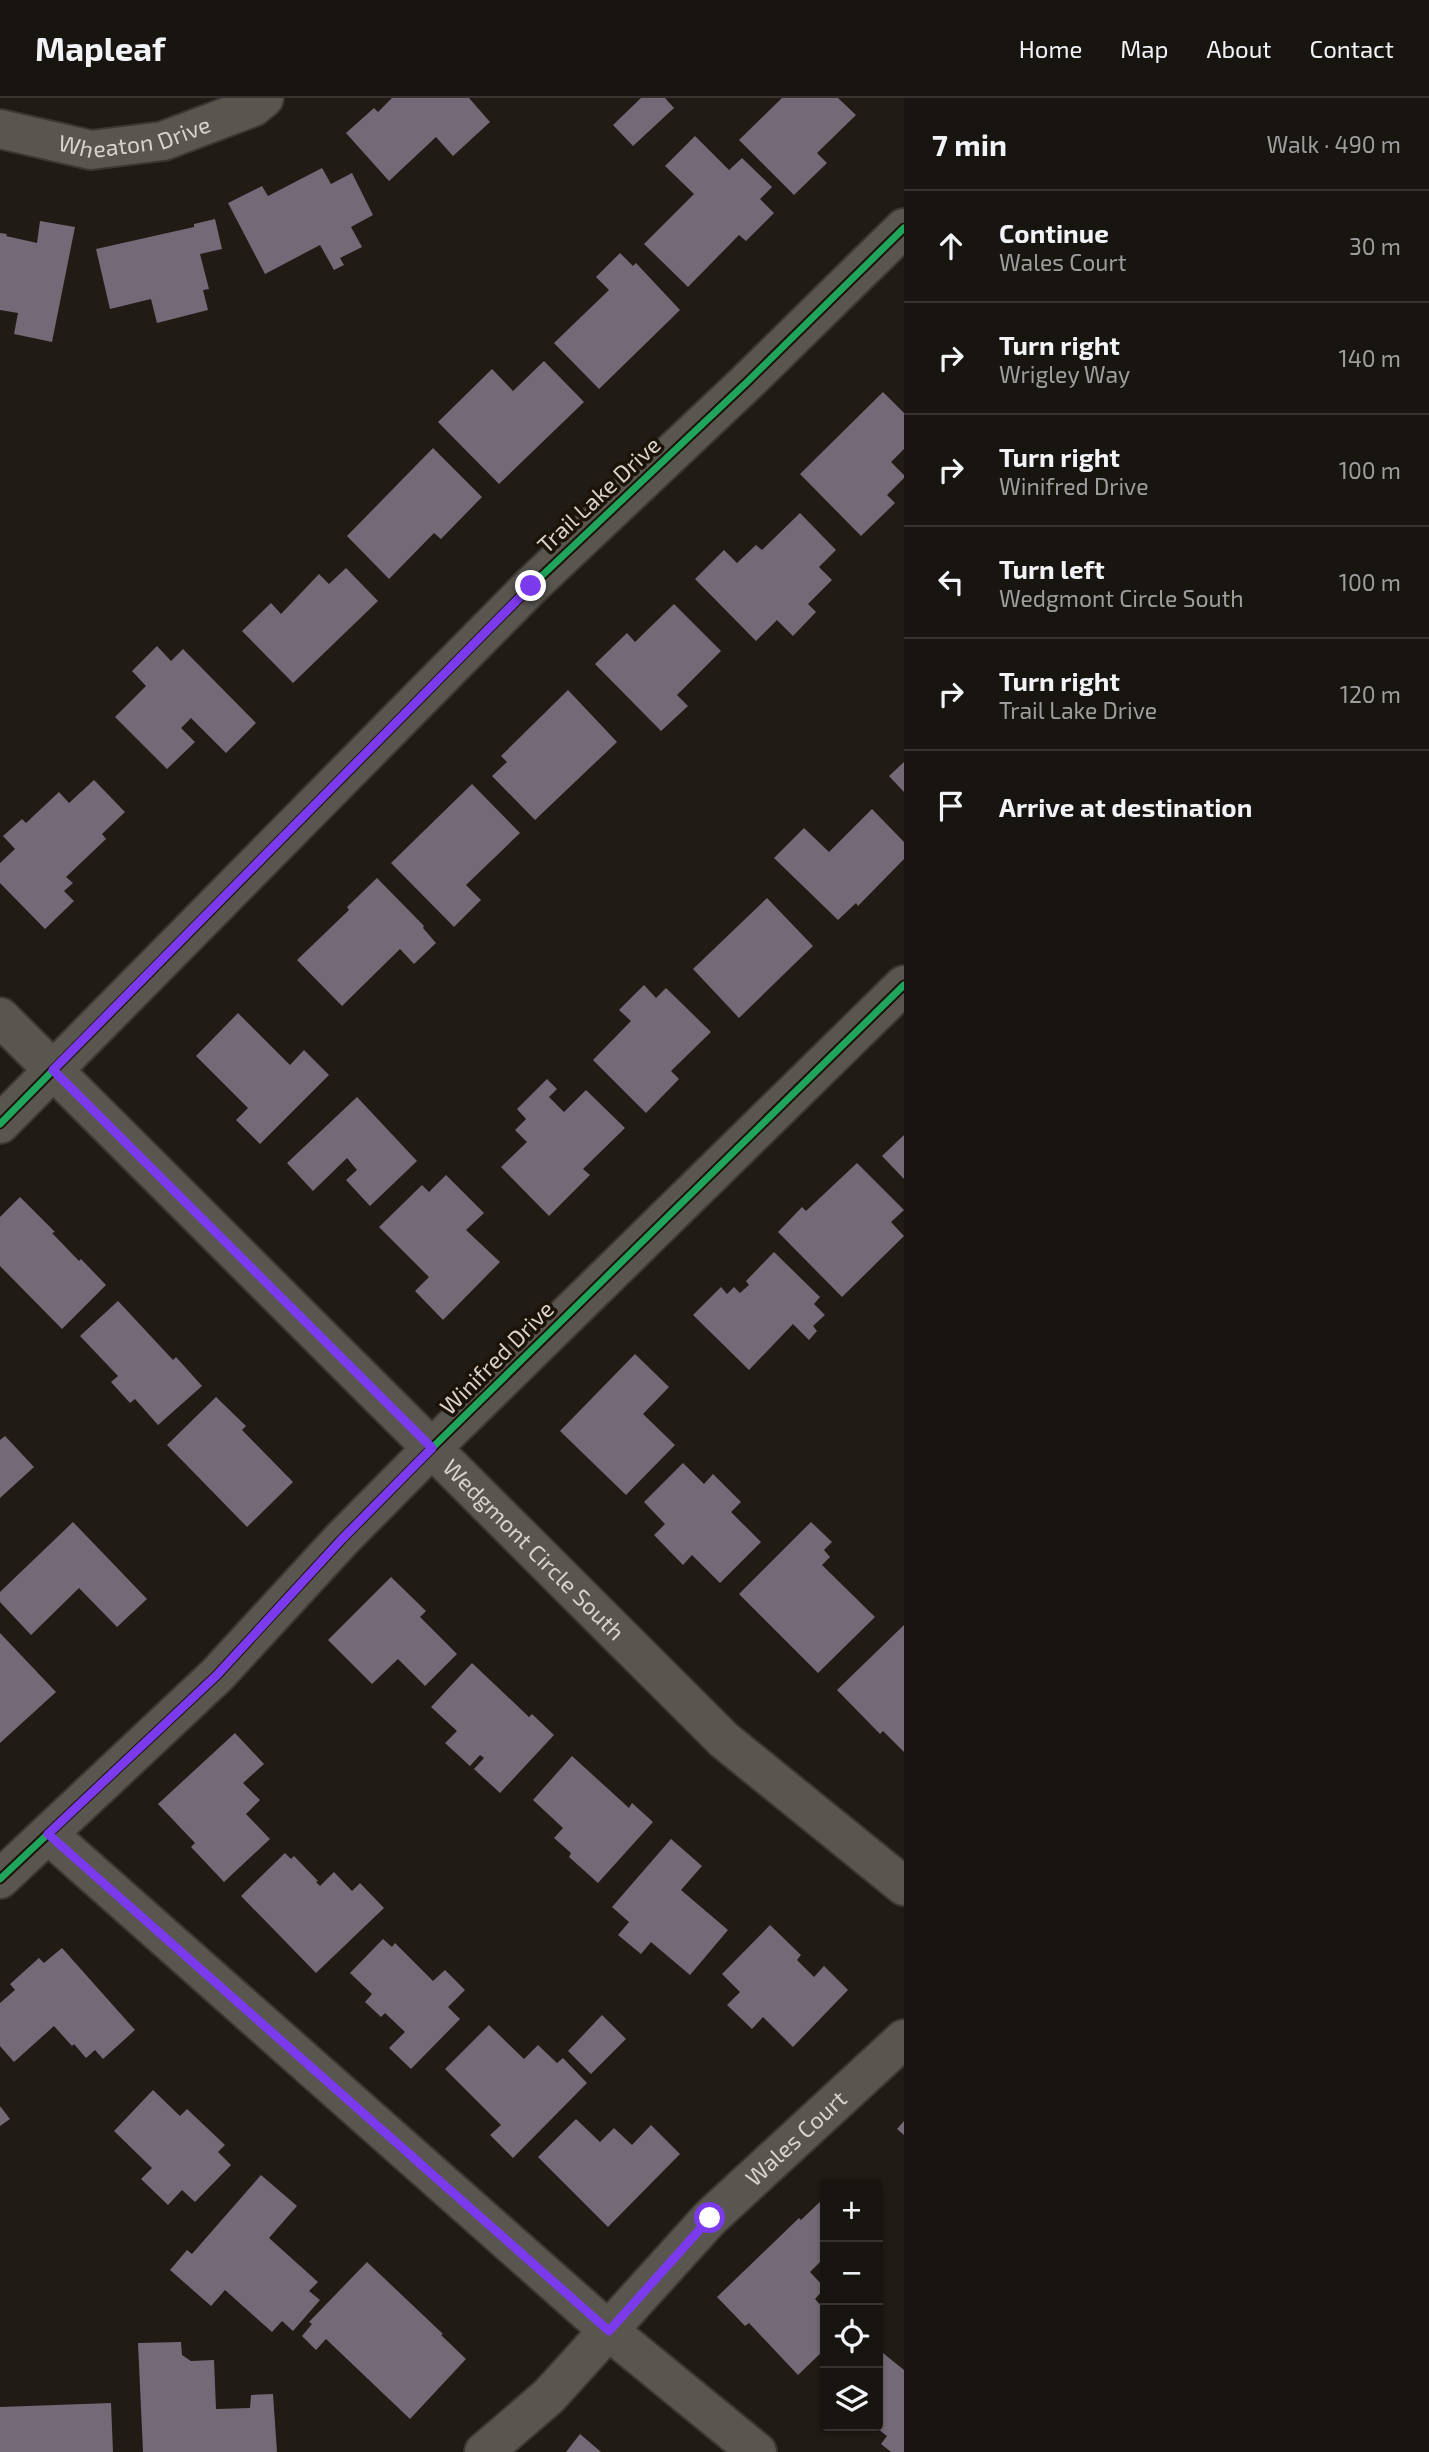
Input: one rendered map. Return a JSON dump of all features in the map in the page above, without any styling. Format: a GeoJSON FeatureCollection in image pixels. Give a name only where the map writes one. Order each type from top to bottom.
{"type":"FeatureCollection","features":[{"type":"Feature","properties":{"kind":"street","name":"Wheaton Drive"},"geometry":{"type":"LineString","coordinates":[[0,129],[91,150],[163,141],[253,107],[264,98]]}},
{"type":"Feature","properties":{"kind":"street","name":"Trail Lake Drive"},"geometry":{"type":"LineString","coordinates":[[0,1124],[531,586],[746,383],[904,228]]}},
{"type":"Feature","properties":{"kind":"street","name":"Winifred Drive"},"geometry":{"type":"LineString","coordinates":[[0,1879],[217,1675],[342,1539],[432,1448],[904,985]]}},
{"type":"Feature","properties":{"kind":"street","name":"Wedgmont Circle South"},"geometry":{"type":"LineString","coordinates":[[0,1017],[724,1740],[904,1886]]}},
{"type":"Feature","properties":{"kind":"street"},"geometry":{"type":"LineString","coordinates":[[48,1834],[609,2331],[757,2452]]}},
{"type":"Feature","properties":{"kind":"street","name":"Wales Court"},"geometry":{"type":"LineString","coordinates":[[484,2452],[549,2396],[710,2218],[904,2039]]}},
{"type":"Feature","properties":{"kind":"building"},"geometry":{"type":"Polygon","coordinates":[[[392,98],[469,98],[490,122],[453,156],[436,137],[389,181],[346,133],[374,108],[378,112],[392,98]]]}},
{"type":"Feature","properties":{"kind":"building"},"geometry":{"type":"Polygon","coordinates":[[[641,98],[665,98],[674,108],[633,146],[613,125],[641,98]]]}},
{"type":"Feature","properties":{"kind":"building"},"geometry":{"type":"Polygon","coordinates":[[[782,98],[838,98],[856,115],[817,153],[827,163],[794,195],[739,140],[782,98]]]}},
{"type":"Feature","properties":{"kind":"building"},"geometry":{"type":"Polygon","coordinates":[[[695,136],[729,170],[742,158],[772,187],[760,199],[774,213],[746,241],[739,235],[688,287],[644,244],[694,194],[665,166],[695,136]]]}},
{"type":"Feature","properties":{"kind":"building"},"geometry":{"type":"Polygon","coordinates":[[[322,168],[331,184],[352,173],[373,215],[351,227],[362,247],[340,258],[344,265],[334,270],[320,245],[265,274],[228,203],[262,186],[268,196],[322,168]]]}},
{"type":"Feature","properties":{"kind":"building"},"geometry":{"type":"Polygon","coordinates":[[[215,219],[222,249],[200,254],[209,289],[203,290],[208,310],[157,323],[151,299],[110,309],[96,249],[194,227],[194,224],[215,219]]]}},
{"type":"Feature","properties":{"kind":"building"},"geometry":{"type":"Polygon","coordinates":[[[40,221],[75,227],[52,342],[14,334],[18,313],[0,310],[0,233],[37,243],[40,221]]]}},
{"type":"Feature","properties":{"kind":"building"},"geometry":{"type":"Polygon","coordinates":[[[620,253],[633,266],[636,263],[680,310],[599,389],[554,343],[609,290],[596,277],[620,253]]]}},
{"type":"Feature","properties":{"kind":"building"},"geometry":{"type":"Polygon","coordinates":[[[544,361],[584,402],[499,484],[438,422],[492,369],[513,391],[544,361]]]}},
{"type":"Feature","properties":{"kind":"building"},"geometry":{"type":"Polygon","coordinates":[[[883,392],[904,413],[904,449],[891,462],[904,478],[887,495],[895,503],[861,536],[800,474],[883,392]]]}},
{"type":"Feature","properties":{"kind":"building"},"geometry":{"type":"Polygon","coordinates":[[[433,448],[482,497],[441,539],[434,533],[389,579],[347,536],[433,448]]]}},
{"type":"Feature","properties":{"kind":"building"},"geometry":{"type":"Polygon","coordinates":[[[800,513],[836,550],[819,567],[832,580],[808,604],[816,612],[793,636],[777,620],[756,641],[695,579],[724,550],[737,563],[756,545],[762,550],[800,513]]]}},
{"type":"Feature","properties":{"kind":"building"},"geometry":{"type":"Polygon","coordinates":[[[346,568],[378,601],[293,683],[242,631],[271,603],[281,614],[319,574],[329,584],[346,568]]]}},
{"type":"Feature","properties":{"kind":"building"},"geometry":{"type":"Polygon","coordinates":[[[674,604],[721,651],[677,695],[688,706],[661,731],[595,664],[627,633],[635,642],[674,604]]]}},
{"type":"Feature","properties":{"kind":"building"},"geometry":{"type":"Polygon","coordinates":[[[157,646],[171,661],[183,649],[256,723],[226,753],[191,718],[181,728],[195,742],[167,769],[115,717],[146,686],[132,671],[157,646]]]}},
{"type":"Feature","properties":{"kind":"building"},"geometry":{"type":"Polygon","coordinates":[[[568,690],[617,742],[535,820],[492,776],[507,762],[501,756],[568,690]]]}},
{"type":"Feature","properties":{"kind":"building"},"geometry":{"type":"Polygon","coordinates":[[[904,762],[904,792],[889,776],[904,762]]]}},
{"type":"Feature","properties":{"kind":"building"},"geometry":{"type":"Polygon","coordinates":[[[94,780],[125,812],[102,834],[106,839],[66,877],[73,883],[64,891],[74,901],[45,929],[0,883],[0,863],[15,849],[3,836],[22,819],[26,823],[59,792],[69,803],[94,780]]]}},
{"type":"Feature","properties":{"kind":"building"},"geometry":{"type":"Polygon","coordinates":[[[472,784],[520,833],[466,885],[481,900],[454,927],[391,863],[472,784]]]}},
{"type":"Feature","properties":{"kind":"building"},"geometry":{"type":"Polygon","coordinates":[[[872,809],[904,842],[904,859],[858,906],[856,903],[838,920],[774,858],[804,828],[829,852],[872,809]]]}},
{"type":"Feature","properties":{"kind":"building"},"geometry":{"type":"Polygon","coordinates":[[[377,878],[424,926],[436,943],[414,964],[400,949],[342,1006],[297,960],[349,910],[347,907],[377,878]]]}},
{"type":"Feature","properties":{"kind":"building"},"geometry":{"type":"Polygon","coordinates":[[[767,898],[813,946],[739,1018],[693,969],[767,898]]]}},
{"type":"Feature","properties":{"kind":"building"},"geometry":{"type":"Polygon","coordinates":[[[644,985],[656,998],[666,988],[711,1032],[671,1071],[679,1079],[646,1113],[593,1060],[631,1021],[619,1010],[644,985]]]}},
{"type":"Feature","properties":{"kind":"building"},"geometry":{"type":"Polygon","coordinates":[[[238,1013],[290,1065],[304,1050],[329,1075],[260,1144],[236,1120],[248,1108],[196,1056],[238,1013]]]}},
{"type":"Feature","properties":{"kind":"building"},"geometry":{"type":"Polygon","coordinates":[[[547,1079],[557,1089],[549,1097],[564,1112],[586,1090],[625,1128],[583,1169],[590,1175],[549,1216],[501,1167],[527,1142],[515,1130],[526,1119],[517,1109],[547,1079]]]}},
{"type":"Feature","properties":{"kind":"building"},"geometry":{"type":"Polygon","coordinates":[[[357,1097],[417,1161],[370,1206],[346,1180],[357,1170],[347,1158],[313,1191],[287,1163],[357,1097]]]}},
{"type":"Feature","properties":{"kind":"building"},"geometry":{"type":"Polygon","coordinates":[[[904,1135],[904,1179],[882,1156],[904,1135]]]}},
{"type":"Feature","properties":{"kind":"building"},"geometry":{"type":"Polygon","coordinates":[[[857,1163],[904,1210],[891,1222],[904,1236],[842,1297],[778,1232],[802,1207],[806,1211],[857,1163]]]}},
{"type":"Feature","properties":{"kind":"building"},"geometry":{"type":"Polygon","coordinates":[[[446,1175],[484,1213],[466,1230],[500,1262],[443,1320],[415,1291],[429,1277],[379,1227],[422,1185],[429,1192],[446,1175]]]}},
{"type":"Feature","properties":{"kind":"building"},"geometry":{"type":"Polygon","coordinates":[[[20,1197],[79,1261],[81,1259],[106,1285],[62,1329],[0,1266],[0,1217],[20,1197]]]}},
{"type":"Feature","properties":{"kind":"building"},"geometry":{"type":"Polygon","coordinates":[[[774,1252],[820,1297],[814,1304],[825,1315],[813,1326],[817,1331],[809,1340],[793,1324],[749,1370],[693,1315],[721,1287],[727,1294],[734,1287],[740,1293],[749,1285],[746,1281],[774,1252]]]}},
{"type":"Feature","properties":{"kind":"building"},"geometry":{"type":"Polygon","coordinates":[[[118,1301],[173,1360],[176,1357],[202,1386],[158,1425],[135,1399],[130,1403],[111,1382],[118,1376],[80,1336],[118,1301]]]}},
{"type":"Feature","properties":{"kind":"building"},"geometry":{"type":"Polygon","coordinates":[[[635,1354],[669,1387],[643,1414],[675,1445],[626,1495],[560,1431],[635,1354]]]}},
{"type":"Feature","properties":{"kind":"building"},"geometry":{"type":"Polygon","coordinates":[[[216,1397],[246,1426],[242,1430],[293,1482],[247,1527],[167,1445],[216,1397]]]}},
{"type":"Feature","properties":{"kind":"building"},"geometry":{"type":"Polygon","coordinates":[[[5,1436],[34,1467],[0,1498],[0,1440],[5,1436]]]}},
{"type":"Feature","properties":{"kind":"building"},"geometry":{"type":"Polygon","coordinates":[[[683,1463],[704,1484],[713,1474],[741,1502],[731,1512],[761,1542],[720,1583],[692,1555],[683,1565],[654,1535],[665,1524],[644,1502],[683,1463]]]}},
{"type":"Feature","properties":{"kind":"building"},"geometry":{"type":"Polygon","coordinates":[[[73,1522],[147,1599],[117,1627],[79,1588],[31,1635],[0,1602],[0,1592],[73,1522]]]}},
{"type":"Feature","properties":{"kind":"building"},"geometry":{"type":"Polygon","coordinates":[[[811,1522],[832,1542],[824,1550],[830,1557],[822,1565],[875,1617],[818,1673],[739,1594],[811,1522]]]}},
{"type":"Feature","properties":{"kind":"building"},"geometry":{"type":"Polygon","coordinates":[[[391,1577],[426,1611],[420,1617],[457,1654],[425,1686],[398,1659],[372,1684],[328,1640],[391,1577]]]}},
{"type":"Feature","properties":{"kind":"building"},"geometry":{"type":"Polygon","coordinates":[[[904,1625],[904,1752],[883,1731],[880,1734],[837,1690],[904,1625]]]}},
{"type":"Feature","properties":{"kind":"building"},"geometry":{"type":"Polygon","coordinates":[[[0,1633],[56,1692],[0,1743],[0,1633]]]}},
{"type":"Feature","properties":{"kind":"building"},"geometry":{"type":"Polygon","coordinates":[[[472,1663],[529,1717],[532,1714],[554,1735],[500,1793],[474,1769],[484,1758],[480,1755],[470,1766],[445,1743],[457,1731],[431,1707],[472,1663]]]}},
{"type":"Feature","properties":{"kind":"building"},"geometry":{"type":"Polygon","coordinates":[[[235,1733],[264,1764],[243,1783],[260,1800],[246,1814],[270,1839],[224,1882],[191,1847],[195,1843],[158,1804],[235,1733]]]}},
{"type":"Feature","properties":{"kind":"building"},"geometry":{"type":"Polygon","coordinates":[[[572,1756],[629,1808],[632,1803],[653,1822],[598,1883],[569,1857],[571,1853],[554,1838],[563,1828],[533,1800],[572,1756]]]}},
{"type":"Feature","properties":{"kind":"building"},"geometry":{"type":"Polygon","coordinates":[[[671,1839],[702,1866],[681,1890],[728,1930],[690,1975],[651,1942],[641,1954],[618,1935],[629,1922],[612,1907],[671,1839]]]}},
{"type":"Feature","properties":{"kind":"building"},"geometry":{"type":"Polygon","coordinates":[[[285,1853],[291,1859],[294,1856],[320,1886],[334,1872],[352,1891],[360,1883],[384,1908],[316,1973],[241,1896],[285,1853]]]}},
{"type":"Feature","properties":{"kind":"building"},"geometry":{"type":"Polygon","coordinates":[[[770,1925],[801,1955],[797,1960],[814,1977],[824,1966],[848,1990],[793,2047],[763,2017],[752,2029],[727,2005],[740,1992],[722,1974],[770,1925]]]}},
{"type":"Feature","properties":{"kind":"building"},"geometry":{"type":"Polygon","coordinates":[[[383,1939],[392,1947],[395,1943],[433,1981],[445,1970],[465,1990],[448,2007],[460,2019],[411,2069],[389,2048],[405,2032],[385,2013],[381,2017],[365,2002],[372,1994],[350,1973],[383,1939]]]}},
{"type":"Feature","properties":{"kind":"building"},"geometry":{"type":"Polygon","coordinates":[[[62,1948],[135,2030],[103,2059],[95,2050],[86,2058],[54,2026],[14,2062],[0,2046],[0,2003],[15,1990],[10,1984],[39,1958],[44,1963],[62,1948]]]}},
{"type":"Feature","properties":{"kind":"building"},"geometry":{"type":"Polygon","coordinates":[[[602,2015],[626,2039],[591,2074],[568,2051],[602,2015]]]}},
{"type":"Feature","properties":{"kind":"building"},"geometry":{"type":"Polygon","coordinates":[[[489,2025],[524,2059],[538,2045],[557,2063],[563,2058],[587,2083],[513,2158],[490,2135],[501,2125],[445,2069],[489,2025]]]}},
{"type":"Feature","properties":{"kind":"building"},"geometry":{"type":"Polygon","coordinates":[[[153,2090],[180,2116],[187,2109],[225,2145],[218,2152],[231,2165],[195,2202],[182,2190],[168,2205],[141,2179],[152,2168],[114,2131],[153,2090]]]}},
{"type":"Feature","properties":{"kind":"building"},"geometry":{"type":"Polygon","coordinates":[[[0,2106],[10,2119],[0,2126],[0,2106]]]}},
{"type":"Feature","properties":{"kind":"building"},"geometry":{"type":"Polygon","coordinates":[[[576,2119],[600,2142],[614,2128],[632,2145],[651,2125],[680,2154],[608,2227],[538,2157],[576,2119]]]}},
{"type":"Feature","properties":{"kind":"building"},"geometry":{"type":"Polygon","coordinates":[[[904,2121],[904,2135],[897,2129],[904,2121]]]}},
{"type":"Feature","properties":{"kind":"building"},"geometry":{"type":"Polygon","coordinates":[[[261,2175],[297,2206],[269,2238],[318,2282],[309,2291],[320,2300],[293,2331],[282,2321],[272,2332],[225,2290],[211,2306],[170,2270],[187,2250],[192,2254],[261,2175]]]}},
{"type":"Feature","properties":{"kind":"building"},"geometry":{"type":"Polygon","coordinates":[[[820,2202],[820,2262],[810,2272],[820,2283],[820,2294],[815,2299],[820,2304],[820,2354],[798,2375],[749,2323],[745,2326],[717,2297],[799,2218],[801,2220],[820,2202]]]}},
{"type":"Feature","properties":{"kind":"building"},"geometry":{"type":"Polygon","coordinates":[[[367,2262],[466,2359],[410,2419],[326,2339],[316,2350],[302,2336],[312,2324],[309,2322],[367,2262]]]}},
{"type":"Feature","properties":{"kind":"building"},"geometry":{"type":"Polygon","coordinates":[[[181,2342],[182,2355],[191,2361],[214,2360],[216,2409],[250,2408],[251,2395],[273,2394],[277,2452],[143,2452],[138,2343],[181,2342]]]}},
{"type":"Feature","properties":{"kind":"building"},"geometry":{"type":"Polygon","coordinates":[[[883,2353],[904,2370],[904,2452],[891,2452],[881,2444],[887,2436],[880,2431],[883,2431],[883,2353]]]}},
{"type":"Feature","properties":{"kind":"building"},"geometry":{"type":"Polygon","coordinates":[[[111,2403],[113,2452],[0,2452],[0,2407],[111,2403]]]}},
{"type":"Feature","properties":{"kind":"building"},"geometry":{"type":"Polygon","coordinates":[[[580,2434],[601,2452],[566,2452],[580,2434]]]}},
{"type":"Feature","properties":{"kind":"cycle path"},"geometry":{"type":"LineString","coordinates":[[0,1124],[531,586],[746,383],[904,228]]}},
{"type":"Feature","properties":{"kind":"cycle path"},"geometry":{"type":"LineString","coordinates":[[0,1879],[217,1675],[342,1539],[432,1448],[904,985]]}},
{"type":"Feature","properties":{"kind":"route"},"geometry":{"type":"LineString","coordinates":[[531,586],[53,1070],[432,1448],[342,1539],[217,1675],[48,1834],[609,2331],[710,2218]]}}]}
